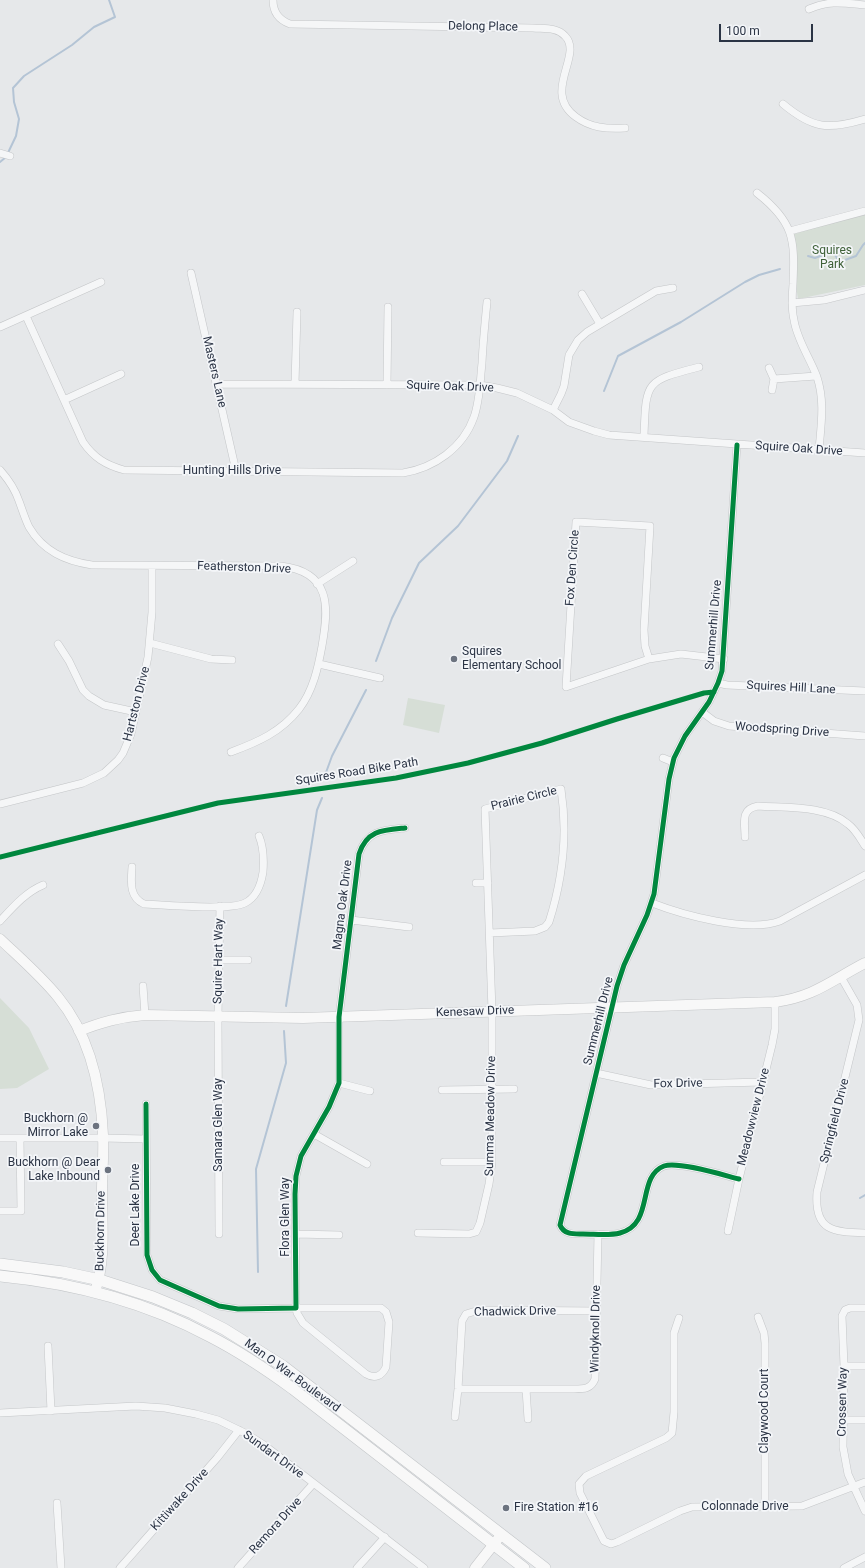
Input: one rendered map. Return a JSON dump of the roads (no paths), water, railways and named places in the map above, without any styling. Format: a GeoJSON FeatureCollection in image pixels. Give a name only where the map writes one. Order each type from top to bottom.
{"type":"FeatureCollection","features":[{"type":"Feature","properties":{"kind":"main road","name":"Man O War Boulevard"},"geometry":{"type":"LineString","coordinates":[[0,1264],[63,1272],[100,1280],[153,1297],[192,1313],[244,1341],[282,1366],[545,1568]]}},
{"type":"Feature","properties":{"kind":"main road","name":"Man O War Boulevard"},"geometry":{"type":"LineString","coordinates":[[0,1276],[56,1284],[96,1292],[138,1305],[210,1336],[259,1365],[293,1389],[524,1568]]}},
{"type":"Feature","properties":{"kind":"street","name":"Delong Place"},"geometry":{"type":"LineString","coordinates":[[273,0],[274,8],[278,17],[290,24],[533,28],[556,30],[565,36],[570,47],[562,91],[563,101],[568,110],[579,120],[592,126],[607,129],[625,128]]}},
{"type":"Feature","properties":{"kind":"street"},"geometry":{"type":"LineString","coordinates":[[809,9],[827,2],[865,5]]}},
{"type":"Feature","properties":{"kind":"street"},"geometry":{"type":"LineString","coordinates":[[783,104],[801,118],[819,125],[840,126],[865,119]]}},
{"type":"Feature","properties":{"kind":"street"},"geometry":{"type":"LineString","coordinates":[[758,193],[776,209],[790,231],[794,251],[792,303],[796,329],[820,388],[822,407],[819,450]]}},
{"type":"Feature","properties":{"kind":"street"},"geometry":{"type":"LineString","coordinates":[[790,231],[865,211]]}},
{"type":"Feature","properties":{"kind":"street","name":"Masters Lane"},"geometry":{"type":"LineString","coordinates":[[191,273],[236,471]]}},
{"type":"Feature","properties":{"kind":"street"},"geometry":{"type":"LineString","coordinates":[[0,327],[101,282]]}},
{"type":"Feature","properties":{"kind":"street"},"geometry":{"type":"LineString","coordinates":[[552,410],[561,394],[569,355],[573,347],[587,332],[656,292],[673,288]]}},
{"type":"Feature","properties":{"kind":"street"},"geometry":{"type":"LineString","coordinates":[[792,303],[824,300],[865,290]]}},
{"type":"Feature","properties":{"kind":"street"},"geometry":{"type":"LineString","coordinates":[[582,294],[600,324]]}},
{"type":"Feature","properties":{"kind":"street","name":"Hunting Hills Drive"},"geometry":{"type":"LineString","coordinates":[[26,316],[78,432],[86,446],[95,456],[111,466],[124,470],[403,473],[426,467],[446,455],[465,435],[474,417],[479,396],[487,302]]}},
{"type":"Feature","properties":{"kind":"street"},"geometry":{"type":"LineString","coordinates":[[387,385],[388,307]]}},
{"type":"Feature","properties":{"kind":"street"},"geometry":{"type":"LineString","coordinates":[[295,384],[297,312]]}},
{"type":"Feature","properties":{"kind":"street"},"geometry":{"type":"LineString","coordinates":[[644,436],[646,396],[653,384],[657,380],[668,375],[699,367]]}},
{"type":"Feature","properties":{"kind":"street"},"geometry":{"type":"LineString","coordinates":[[768,368],[774,379],[772,390]]}},
{"type":"Feature","properties":{"kind":"street"},"geometry":{"type":"LineString","coordinates":[[64,400],[121,374]]}},
{"type":"Feature","properties":{"kind":"street"},"geometry":{"type":"LineString","coordinates":[[774,379],[816,376]]}},
{"type":"Feature","properties":{"kind":"street","name":"Squire Oak Drive"},"geometry":{"type":"LineString","coordinates":[[216,384],[480,385],[517,393],[552,410],[569,422],[594,431],[624,436],[644,436],[737,445],[865,453]]}},
{"type":"Feature","properties":{"kind":"street","name":"Summerhill Drive"},"geometry":{"type":"LineString","coordinates":[[737,445],[724,659],[718,683],[709,702],[685,736],[673,762],[669,779],[652,903],[620,975],[560,1223],[561,1228],[567,1233],[618,1234],[634,1226],[643,1209],[651,1178],[654,1173],[663,1166],[677,1165],[739,1179]]}},
{"type":"Feature","properties":{"kind":"street","name":"Featherston Drive"},"geometry":{"type":"LineString","coordinates":[[0,470],[14,489],[28,526],[51,552],[63,558],[86,564],[152,566],[281,566],[301,571],[310,576],[318,584]]}},
{"type":"Feature","properties":{"kind":"street","name":"Fox Den Circle"},"geometry":{"type":"LineString","coordinates":[[649,659],[645,646],[644,630],[650,526],[576,522],[566,687],[649,659],[681,654],[724,659]]}},
{"type":"Feature","properties":{"kind":"street"},"geometry":{"type":"LineString","coordinates":[[231,752],[271,735],[290,719],[300,708],[308,695],[319,664],[326,615],[324,596],[318,584],[352,561]]}},
{"type":"Feature","properties":{"kind":"street","name":"Hartston Drive"},"geometry":{"type":"LineString","coordinates":[[0,804],[83,783],[104,773],[118,760],[128,745],[145,676],[150,643],[152,566]]}},
{"type":"Feature","properties":{"kind":"street"},"geometry":{"type":"LineString","coordinates":[[150,643],[211,659],[232,660]]}},
{"type":"Feature","properties":{"kind":"street"},"geometry":{"type":"LineString","coordinates":[[58,644],[69,661],[83,690],[89,696],[104,705],[136,712]]}},
{"type":"Feature","properties":{"kind":"street"},"geometry":{"type":"LineString","coordinates":[[319,664],[380,678]]}},
{"type":"Feature","properties":{"kind":"street","name":"Squires Hill Lane"},"geometry":{"type":"LineString","coordinates":[[718,683],[727,685],[865,691]]}},
{"type":"Feature","properties":{"kind":"street","name":"Woodspring Drive"},"geometry":{"type":"LineString","coordinates":[[702,712],[714,721],[729,726],[865,736]]}},
{"type":"Feature","properties":{"kind":"street"},"geometry":{"type":"LineString","coordinates":[[663,758],[673,762]]}},
{"type":"Feature","properties":{"kind":"street","name":"Prairie Circle"},"geometry":{"type":"LineString","coordinates":[[490,933],[535,931],[546,927],[549,922],[564,860],[562,789],[485,809],[492,1011]]}},
{"type":"Feature","properties":{"kind":"street"},"geometry":{"type":"LineString","coordinates":[[745,837],[745,816],[746,812],[752,807],[812,810],[841,818],[858,834],[865,846]]}},
{"type":"Feature","properties":{"kind":"street","name":"Magna Oak Drive"},"geometry":{"type":"LineString","coordinates":[[339,1016],[356,867],[361,846],[372,834],[387,830],[406,828]]}},
{"type":"Feature","properties":{"kind":"street"},"geometry":{"type":"LineString","coordinates":[[132,867],[132,893],[144,904],[237,906],[244,903],[256,894],[260,887],[264,865],[264,854],[259,836]]}},
{"type":"Feature","properties":{"kind":"street"},"geometry":{"type":"LineString","coordinates":[[652,903],[692,916],[750,925],[769,924],[796,912],[865,875]]}},
{"type":"Feature","properties":{"kind":"street"},"geometry":{"type":"LineString","coordinates":[[476,883],[488,883]]}},
{"type":"Feature","properties":{"kind":"street"},"geometry":{"type":"LineString","coordinates":[[0,921],[34,888],[43,885]]}},
{"type":"Feature","properties":{"kind":"street","name":"Squire Hart Way"},"geometry":{"type":"LineString","coordinates":[[218,1016],[220,906]]}},
{"type":"Feature","properties":{"kind":"street"},"geometry":{"type":"LineString","coordinates":[[351,920],[408,927]]}},
{"type":"Feature","properties":{"kind":"street","name":"Buckhorn Drive"},"geometry":{"type":"LineString","coordinates":[[0,939],[44,980],[59,998],[79,1031],[90,1055],[98,1083],[102,1112],[103,1138],[102,1266],[96,1292]]}},
{"type":"Feature","properties":{"kind":"street"},"geometry":{"type":"LineString","coordinates":[[220,960],[248,960]]}},
{"type":"Feature","properties":{"kind":"street","name":"Kenesaw Drive"},"geometry":{"type":"LineString","coordinates":[[79,1031],[105,1021],[130,1016],[145,1015],[303,1018],[775,1002],[810,994],[865,963]]}},
{"type":"Feature","properties":{"kind":"street","name":"Springfield Drive"},"geometry":{"type":"LineString","coordinates":[[841,977],[857,1005],[859,1020],[817,1192],[816,1204],[818,1214],[824,1223],[830,1228],[840,1232],[865,1233]]}},
{"type":"Feature","properties":{"kind":"street"},"geometry":{"type":"LineString","coordinates":[[143,986],[145,1015]]}},
{"type":"Feature","properties":{"kind":"street","name":"Meadowview Drive"},"geometry":{"type":"LineString","coordinates":[[728,1231],[775,1029],[775,1002]]}},
{"type":"Feature","properties":{"kind":"street","name":"Summa Meadow Drive"},"geometry":{"type":"LineString","coordinates":[[418,1234],[470,1234],[476,1232],[480,1223],[492,1162],[492,1011]]}},
{"type":"Feature","properties":{"kind":"street","name":"Samara Glen Way"},"geometry":{"type":"LineString","coordinates":[[218,1016],[220,1234]]}},
{"type":"Feature","properties":{"kind":"street","name":"Flora Glen Way"},"geometry":{"type":"LineString","coordinates":[[296,1308],[296,1234],[294,1194],[296,1176],[302,1156],[334,1096],[339,1083],[339,1016]]}},
{"type":"Feature","properties":{"kind":"street","name":"Fox Drive"},"geometry":{"type":"LineString","coordinates":[[596,1073],[651,1085],[762,1082]]}},
{"type":"Feature","properties":{"kind":"street"},"geometry":{"type":"LineString","coordinates":[[339,1083],[370,1091]]}},
{"type":"Feature","properties":{"kind":"street"},"geometry":{"type":"LineString","coordinates":[[442,1090],[514,1089]]}},
{"type":"Feature","properties":{"kind":"street","name":"Deer Lake Drive"},"geometry":{"type":"LineString","coordinates":[[146,1104],[147,1254],[155,1276],[165,1283],[220,1306],[238,1308],[296,1308],[381,1308],[386,1312],[389,1322],[386,1367],[384,1372],[374,1377],[366,1374],[303,1324],[296,1308]]}},
{"type":"Feature","properties":{"kind":"street"},"geometry":{"type":"LineString","coordinates":[[314,1134],[367,1164]]}},
{"type":"Feature","properties":{"kind":"street"},"geometry":{"type":"LineString","coordinates":[[0,1138],[146,1139]]}},
{"type":"Feature","properties":{"kind":"street"},"geometry":{"type":"LineString","coordinates":[[0,1211],[21,1211],[20,1139]]}},
{"type":"Feature","properties":{"kind":"street"},"geometry":{"type":"LineString","coordinates":[[444,1162],[492,1162]]}},
{"type":"Feature","properties":{"kind":"street"},"geometry":{"type":"LineString","coordinates":[[296,1234],[339,1234]]}},
{"type":"Feature","properties":{"kind":"street","name":"Windyknoll Drive"},"geometry":{"type":"LineString","coordinates":[[458,1389],[587,1388],[592,1385],[595,1379],[598,1234]]}},
{"type":"Feature","properties":{"kind":"street","name":"Crossen Way"},"geometry":{"type":"LineString","coordinates":[[865,1308],[850,1308],[843,1313],[844,1366],[842,1420],[844,1456],[853,1487],[865,1511]]}},
{"type":"Feature","properties":{"kind":"street","name":"Chadwick Drive"},"geometry":{"type":"LineString","coordinates":[[455,1418],[462,1321],[464,1315],[479,1310],[597,1311]]}},
{"type":"Feature","properties":{"kind":"street","name":"Claywood Court"},"geometry":{"type":"LineString","coordinates":[[758,1317],[764,1333],[765,1343],[765,1506]]}},
{"type":"Feature","properties":{"kind":"street","name":"Colonnade Drive"},"geometry":{"type":"LineString","coordinates":[[680,1318],[674,1333],[674,1412],[672,1433],[666,1438],[586,1476],[579,1484],[580,1493],[602,1538],[607,1543],[611,1544],[617,1542],[680,1511],[692,1507],[765,1506],[785,1508],[802,1506],[865,1482]]}},
{"type":"Feature","properties":{"kind":"street"},"geometry":{"type":"LineString","coordinates":[[48,1346],[51,1411]]}},
{"type":"Feature","properties":{"kind":"street"},"geometry":{"type":"LineString","coordinates":[[844,1366],[865,1366]]}},
{"type":"Feature","properties":{"kind":"street"},"geometry":{"type":"LineString","coordinates":[[526,1389],[528,1419]]}},
{"type":"Feature","properties":{"kind":"street","name":"Sundart Drive"},"geometry":{"type":"LineString","coordinates":[[0,1413],[136,1406],[165,1408],[218,1420],[239,1430],[264,1445],[424,1568]]}},
{"type":"Feature","properties":{"kind":"street"},"geometry":{"type":"LineString","coordinates":[[842,1420],[865,1420]]}},
{"type":"Feature","properties":{"kind":"street","name":"Kittiwake Drive"},"geometry":{"type":"LineString","coordinates":[[120,1568],[217,1458],[239,1430]]}},
{"type":"Feature","properties":{"kind":"street","name":"Remora Drive"},"geometry":{"type":"LineString","coordinates":[[238,1568],[313,1484]]}},
{"type":"Feature","properties":{"kind":"street"},"geometry":{"type":"LineString","coordinates":[[57,1503],[61,1568]]}},
{"type":"Feature","properties":{"kind":"street"},"geometry":{"type":"LineString","coordinates":[[475,1568],[501,1535]]}},
{"type":"Feature","properties":{"kind":"street"},"geometry":{"type":"LineString","coordinates":[[357,1568],[385,1537]]}},
{"type":"Feature","properties":{"kind":"street"},"geometry":{"type":"LineString","coordinates":[[844,1568],[865,1557]]}},
{"type":"Feature","properties":{"kind":"waterway"},"geometry":{"type":"LineString","coordinates":[[0,162],[6,157],[16,136],[19,119],[14,102],[13,88],[24,76],[72,45],[94,27],[115,17],[109,0]]}},
{"type":"Feature","properties":{"kind":"waterway"},"geometry":{"type":"LineString","coordinates":[[808,256],[815,258],[834,253],[841,265],[845,260],[856,256],[865,243]]}},
{"type":"Feature","properties":{"kind":"waterway"},"geometry":{"type":"LineString","coordinates":[[604,391],[618,356],[681,322],[745,282],[759,275],[780,269]]}},
{"type":"Feature","properties":{"kind":"waterway"},"geometry":{"type":"LineString","coordinates":[[376,661],[392,618],[419,563],[458,526],[507,461],[518,436]]}},
{"type":"Feature","properties":{"kind":"waterway"},"geometry":{"type":"LineString","coordinates":[[324,778],[332,756],[366,690]]}},
{"type":"Feature","properties":{"kind":"waterway"},"geometry":{"type":"LineString","coordinates":[[286,1006],[317,810],[322,798]]}},
{"type":"Feature","properties":{"kind":"waterway"},"geometry":{"type":"LineString","coordinates":[[258,1272],[256,1169],[286,1063],[284,1031]]}},
{"type":"Feature","properties":{"kind":"waterway"},"geometry":{"type":"LineString","coordinates":[[860,1198],[865,1195]]}},
{"type":"Feature","properties":{"kind":"place","name":"Squires Elementary School"},"geometry":{"type":"Point","coordinates":[454,659]}},
{"type":"Feature","properties":{"kind":"place","name":"Buckhorn @ Mirror Lake"},"geometry":{"type":"Point","coordinates":[96,1126]}},
{"type":"Feature","properties":{"kind":"place","name":"Buckhorn @ Dear Lake Inbound"},"geometry":{"type":"Point","coordinates":[108,1170]}},
{"type":"Feature","properties":{"kind":"place","name":"Fire Station #16"},"geometry":{"type":"Point","coordinates":[506,1508]}},
{"type":"Feature","properties":{"kind":"park label","name":"Squires Park"},"geometry":{"type":"Point","coordinates":[832,258]}}]}
